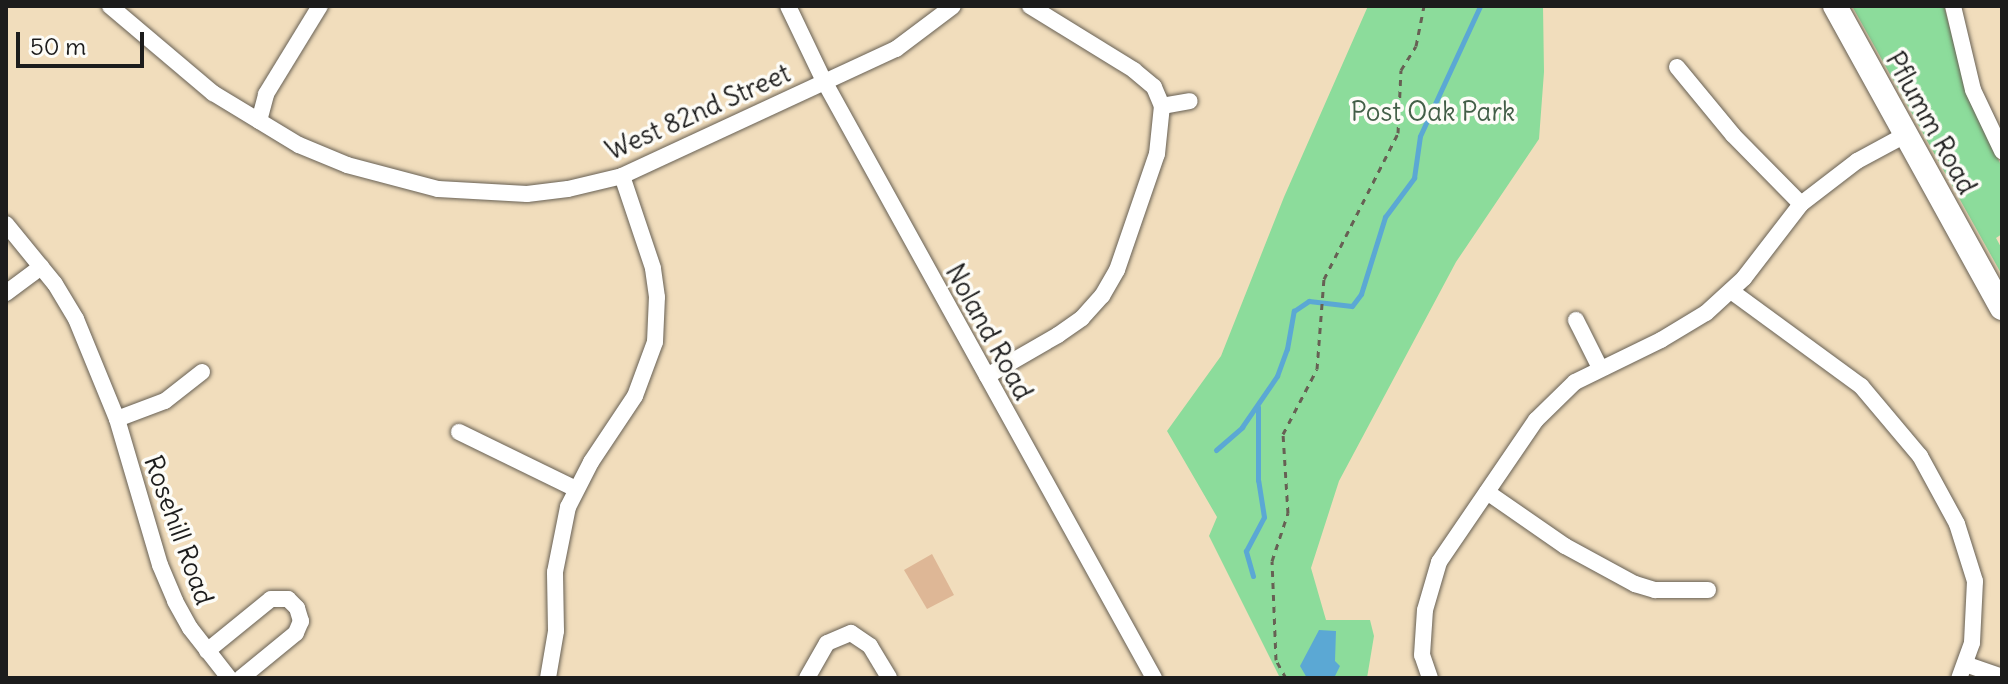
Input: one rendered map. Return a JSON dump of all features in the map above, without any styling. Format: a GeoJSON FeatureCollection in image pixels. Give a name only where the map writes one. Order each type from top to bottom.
{"type":"FeatureCollection","features":[{"type":"Feature","properties":{"kind":"main road","name":"Pflumm Road"},"geometry":{"type":"LineString","coordinates":[[1835,6],[2002,308]]}},
{"type":"Feature","properties":{"kind":"street","name":"West 82nd Street"},"geometry":{"type":"LineString","coordinates":[[110,6],[186,72],[299,145],[347,165],[438,189],[527,194],[568,189],[622,176],[896,49],[953,6]]}},
{"type":"Feature","properties":{"kind":"street"},"geometry":{"type":"LineString","coordinates":[[259,121],[266,94],[320,6]]}},
{"type":"Feature","properties":{"kind":"street","name":"Noland Road"},"geometry":{"type":"LineString","coordinates":[[788,6],[824,81],[1154,678]]}},
{"type":"Feature","properties":{"kind":"street"},"geometry":{"type":"LineString","coordinates":[[987,376],[1058,335],[1082,318],[1102,296],[1117,270],[1157,154],[1162,106],[1154,87],[1134,70],[1030,6]]}},
{"type":"Feature","properties":{"kind":"street"},"geometry":{"type":"LineString","coordinates":[[1953,6],[1973,90],[2002,151]]}},
{"type":"Feature","properties":{"kind":"street"},"geometry":{"type":"LineString","coordinates":[[1677,67],[1733,135],[1801,204]]}},
{"type":"Feature","properties":{"kind":"street"},"geometry":{"type":"LineString","coordinates":[[1162,106],[1190,101]]}},
{"type":"Feature","properties":{"kind":"street"},"geometry":{"type":"LineString","coordinates":[[1430,678],[1422,655],[1425,610],[1439,562],[1550,404],[1575,382],[1682,329],[1731,291],[1801,204],[1857,161],[1905,135]]}},
{"type":"Feature","properties":{"kind":"street"},"geometry":{"type":"LineString","coordinates":[[548,678],[556,631],[559,544],[576,489],[635,396],[655,342],[657,297],[653,268],[622,176]]}},
{"type":"Feature","properties":{"kind":"street","name":"Rosehill Road"},"geometry":{"type":"LineString","coordinates":[[6,224],[41,267],[76,319],[117,419],[160,565],[179,609],[229,678]]}},
{"type":"Feature","properties":{"kind":"street"},"geometry":{"type":"LineString","coordinates":[[6,293],[41,267]]}},
{"type":"Feature","properties":{"kind":"street"},"geometry":{"type":"LineString","coordinates":[[1731,291],[1861,386],[1920,456],[1957,524],[1971,562],[1976,621],[1962,671],[2002,677]]}},
{"type":"Feature","properties":{"kind":"street"},"geometry":{"type":"LineString","coordinates":[[1576,320],[1600,368]]}},
{"type":"Feature","properties":{"kind":"street"},"geometry":{"type":"LineString","coordinates":[[117,419],[165,401],[202,372]]}},
{"type":"Feature","properties":{"kind":"street"},"geometry":{"type":"LineString","coordinates":[[459,432],[576,489]]}},
{"type":"Feature","properties":{"kind":"street"},"geometry":{"type":"LineString","coordinates":[[1487,492],[1565,546],[1635,584],[1655,590],[1708,590]]}},
{"type":"Feature","properties":{"kind":"street","name":"Rosehill Road"},"geometry":{"type":"LineString","coordinates":[[207,651],[271,599],[288,599],[297,608],[301,621],[296,633],[241,678]]}},
{"type":"Feature","properties":{"kind":"street"},"geometry":{"type":"LineString","coordinates":[[807,678],[827,643],[851,633],[870,646],[889,678]]}},
{"type":"Feature","properties":{"kind":"path"},"geometry":{"type":"LineString","coordinates":[[1286,678],[1276,660],[1272,561],[1288,513],[1283,434],[1317,369],[1324,279],[1355,212],[1386,161],[1398,133],[1401,70],[1416,46],[1424,6]]}},
{"type":"Feature","properties":{"kind":"green space","name":"Post Oak Park"},"geometry":{"type":"Polygon","coordinates":[[[1368,6],[1543,6],[1544,72],[1539,139],[1456,262],[1339,481],[1311,568],[1326,620],[1370,620],[1374,636],[1367,678],[1280,678],[1209,536],[1217,517],[1167,431],[1221,356],[1284,197],[1368,6]]]}},
{"type":"Feature","properties":{"kind":"green space"},"geometry":{"type":"Polygon","coordinates":[[[1852,6],[1944,6],[1968,98],[2002,167],[2002,234],[1996,238],[2002,249],[2002,275],[1852,6]]]}},
{"type":"Feature","properties":{"kind":"water"},"geometry":{"type":"Polygon","coordinates":[[[1319,630],[1336,631],[1335,661],[1340,666],[1334,678],[1307,678],[1300,666],[1319,630]]]}},
{"type":"Feature","properties":{"kind":"building"},"geometry":{"type":"Polygon","coordinates":[[[932,554],[954,595],[927,609],[904,570],[932,554]]]}},
{"type":"Feature","properties":{"kind":"waterway"},"geometry":{"type":"LineString","coordinates":[[1216,450],[1242,427],[1277,376],[1287,349],[1294,311],[1309,301],[1352,306],[1361,294],[1385,217],[1414,178],[1420,136],[1480,6]]}},
{"type":"Feature","properties":{"kind":"waterway"},"geometry":{"type":"LineString","coordinates":[[1253,576],[1246,551],[1264,517],[1258,480],[1258,407]]}}]}
